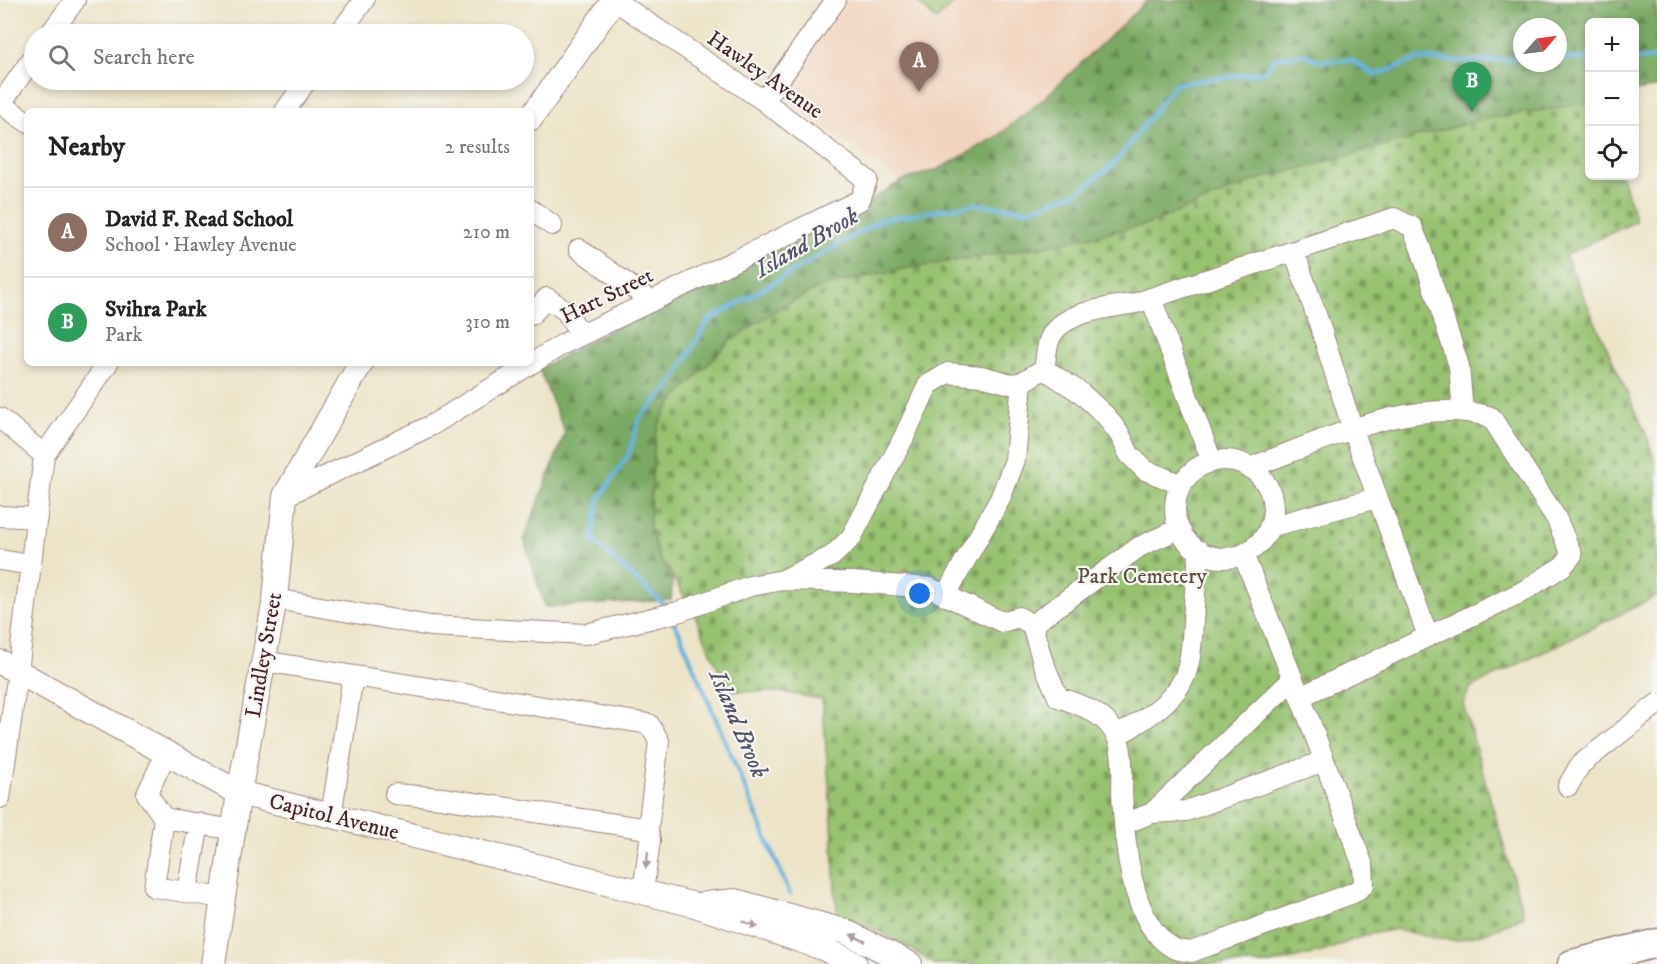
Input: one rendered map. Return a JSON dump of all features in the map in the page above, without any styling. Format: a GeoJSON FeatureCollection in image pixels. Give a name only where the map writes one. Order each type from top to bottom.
{"type":"FeatureCollection","features":[{"type":"Feature","properties":{"kind":"highway"},"geometry":{"type":"LineString","coordinates":[[1572,964],[1657,943]]}},
{"type":"Feature","properties":{"kind":"main road"},"geometry":{"type":"LineString","coordinates":[[534,114],[614,0]]}},
{"type":"Feature","properties":{"kind":"main road","name":"Lindley Street"},"geometry":{"type":"LineString","coordinates":[[213,964],[239,793],[275,599],[285,496],[359,366]]}},
{"type":"Feature","properties":{"kind":"main road","name":"Capitol Avenue"},"geometry":{"type":"LineString","coordinates":[[9,667],[239,793],[695,905],[823,948],[855,964]]}},
{"type":"Feature","properties":{"kind":"main road","name":"Capitol Avenue"},"geometry":{"type":"LineString","coordinates":[[695,905],[735,901],[844,931],[910,964]]}},
{"type":"Feature","properties":{"kind":"street"},"geometry":{"type":"LineString","coordinates":[[57,24],[75,0]]}},
{"type":"Feature","properties":{"kind":"street"},"geometry":{"type":"LineString","coordinates":[[346,24],[364,0]]}},
{"type":"Feature","properties":{"kind":"street","name":"Hawley Avenue"},"geometry":{"type":"LineString","coordinates":[[614,0],[764,101],[867,180],[860,200]]}},
{"type":"Feature","properties":{"kind":"street"},"geometry":{"type":"LineString","coordinates":[[764,101],[836,0]]}},
{"type":"Feature","properties":{"kind":"street"},"geometry":{"type":"LineString","coordinates":[[24,70],[0,104],[24,120]]}},
{"type":"Feature","properties":{"kind":"street"},"geometry":{"type":"LineString","coordinates":[[287,108],[300,90]]}},
{"type":"Feature","properties":{"kind":"street","name":"Hart Street"},"geometry":{"type":"LineString","coordinates":[[534,362],[581,335],[860,200]]}},
{"type":"Feature","properties":{"kind":"street"},"geometry":{"type":"LineString","coordinates":[[534,212],[552,225]]}},
{"type":"Feature","properties":{"kind":"street"},"geometry":{"type":"LineString","coordinates":[[783,580],[832,556],[851,538],[903,439],[928,385],[948,373],[981,376],[1011,384],[1022,382],[1044,369],[1049,340],[1061,323],[1095,310],[1136,303],[1394,218],[1412,227],[1421,249],[1459,366],[1463,411]]}},
{"type":"Feature","properties":{"kind":"street"},"geometry":{"type":"LineString","coordinates":[[579,249],[651,301]]}},
{"type":"Feature","properties":{"kind":"street"},"geometry":{"type":"LineString","coordinates":[[1294,251],[1353,430],[1428,636]]}},
{"type":"Feature","properties":{"kind":"street"},"geometry":{"type":"LineString","coordinates":[[534,312],[547,298],[566,311],[581,335]]}},
{"type":"Feature","properties":{"kind":"street"},"geometry":{"type":"LineString","coordinates":[[1151,298],[1212,462]]}},
{"type":"Feature","properties":{"kind":"street"},"geometry":{"type":"LineString","coordinates":[[0,798],[9,667],[31,565],[44,455],[106,366]]}},
{"type":"Feature","properties":{"kind":"street","name":"Hart Street"},"geometry":{"type":"LineString","coordinates":[[285,496],[432,425],[527,366]]}},
{"type":"Feature","properties":{"kind":"street"},"geometry":{"type":"LineString","coordinates":[[1044,369],[1081,393],[1106,416],[1120,435],[1129,454],[1145,470],[1182,485]]}},
{"type":"Feature","properties":{"kind":"street"},"geometry":{"type":"LineString","coordinates":[[945,596],[1000,499],[1015,460],[1022,382]]}},
{"type":"Feature","properties":{"kind":"street"},"geometry":{"type":"LineString","coordinates":[[1152,813],[1296,688],[1428,636],[1522,592],[1563,566],[1572,555],[1556,518],[1491,417],[1471,411],[1422,412],[1353,430],[1250,468]]}},
{"type":"Feature","properties":{"kind":"street"},"geometry":{"type":"LineString","coordinates":[[0,418],[44,455]]}},
{"type":"Feature","properties":{"kind":"street"},"geometry":{"type":"LineString","coordinates":[[1221,459],[1239,462],[1255,471],[1266,484],[1273,501],[1271,522],[1262,540],[1243,554],[1227,559],[1207,555],[1190,545],[1178,529],[1174,510],[1178,490],[1189,474],[1204,464],[1212,462],[1221,459]]}},
{"type":"Feature","properties":{"kind":"street"},"geometry":{"type":"LineString","coordinates":[[1269,527],[1377,498]]}},
{"type":"Feature","properties":{"kind":"street"},"geometry":{"type":"LineString","coordinates":[[0,516],[37,518]]}},
{"type":"Feature","properties":{"kind":"street"},"geometry":{"type":"LineString","coordinates":[[1032,625],[1139,547],[1178,529]]}},
{"type":"Feature","properties":{"kind":"street"},"geometry":{"type":"LineString","coordinates":[[1117,736],[1137,724],[1166,701],[1184,679],[1192,645],[1196,574],[1200,551]]}},
{"type":"Feature","properties":{"kind":"street"},"geometry":{"type":"LineString","coordinates":[[275,599],[430,626],[586,634],[668,614],[750,586],[783,580],[854,582],[930,588],[1002,622],[1019,617],[1032,625],[1043,662],[1058,697],[1103,718],[1117,736],[1121,753],[1124,837],[1139,904],[1156,932],[1174,949],[1191,952],[1353,893],[1364,885],[1363,866],[1243,554]]}},
{"type":"Feature","properties":{"kind":"street"},"geometry":{"type":"LineString","coordinates":[[0,560],[31,565]]}},
{"type":"Feature","properties":{"kind":"street"},"geometry":{"type":"LineString","coordinates":[[263,661],[649,724],[659,741],[643,892]]}},
{"type":"Feature","properties":{"kind":"street"},"geometry":{"type":"LineString","coordinates":[[331,816],[353,676]]}},
{"type":"Feature","properties":{"kind":"street"},"geometry":{"type":"LineString","coordinates":[[1568,786],[1580,765],[1657,704]]}},
{"type":"Feature","properties":{"kind":"street"},"geometry":{"type":"LineString","coordinates":[[166,753],[147,794],[164,818],[154,888],[223,898]]}},
{"type":"Feature","properties":{"kind":"street"},"geometry":{"type":"LineString","coordinates":[[1124,824],[1152,813],[1186,811],[1324,761]]}},
{"type":"Feature","properties":{"kind":"street"},"geometry":{"type":"LineString","coordinates":[[394,794],[442,798],[648,829]]}},
{"type":"Feature","properties":{"kind":"street"},"geometry":{"type":"LineString","coordinates":[[164,818],[234,830]]}},
{"type":"Feature","properties":{"kind":"street"},"geometry":{"type":"LineString","coordinates":[[187,892],[199,823]]}},
{"type":"Feature","properties":{"kind":"shaded area"},"geometry":{"type":"Polygon","coordinates":[[[848,0],[1148,0],[1042,100],[995,138],[939,169],[901,181],[793,105],[788,97],[791,82],[848,0]]]}},
{"type":"Feature","properties":{"kind":"green space"},"geometry":{"type":"Polygon","coordinates":[[[916,0],[957,0],[936,20],[916,0]]]}},
{"type":"Feature","properties":{"kind":"green space"},"geometry":{"type":"Polygon","coordinates":[[[1148,0],[1657,0],[1657,87],[1639,90],[1639,18],[1585,18],[1585,147],[678,499],[671,600],[545,607],[524,539],[565,433],[539,369],[623,323],[853,212],[901,181],[939,169],[995,138],[1042,100],[1148,0]]]}},
{"type":"Feature","properties":{"kind":"green space","name":"Park Cemetery"},"geometry":{"type":"Polygon","coordinates":[[[1585,104],[1585,180],[1623,180],[1636,221],[1565,255],[1648,439],[1657,470],[1657,596],[1470,688],[1463,704],[1524,916],[1485,933],[1458,940],[1439,939],[1396,929],[1365,935],[1325,951],[1271,964],[934,964],[888,936],[838,915],[822,699],[779,692],[728,691],[693,611],[659,558],[650,527],[655,436],[663,416],[674,400],[729,342],[781,307],[824,286],[892,271],[1045,246],[1149,224],[1254,181],[1479,120],[1585,104]]]}},
{"type":"Feature","properties":{"kind":"waterway","name":"Island Brook"},"geometry":{"type":"LineString","coordinates":[[666,609],[593,540],[599,499],[629,454],[639,419],[672,384],[708,321],[881,220],[975,204],[1029,210],[1080,191],[1115,163],[1175,84],[1264,72],[1276,58],[1305,54],[1318,61],[1351,60],[1376,75],[1419,59],[1474,62],[1513,59]]}},
{"type":"Feature","properties":{"kind":"waterway","name":"Island Brook"},"geometry":{"type":"LineString","coordinates":[[1567,59],[1585,59]]}},
{"type":"Feature","properties":{"kind":"waterway","name":"Island Brook"},"geometry":{"type":"LineString","coordinates":[[1639,59],[1657,59]]}},
{"type":"Feature","properties":{"kind":"waterway","name":"Island Brook"},"geometry":{"type":"LineString","coordinates":[[672,619],[790,894]]}},
{"type":"Feature","properties":{"kind":"place","name":"David F. Read School"},"geometry":{"type":"Point","coordinates":[919,92]}},
{"type":"Feature","properties":{"kind":"place","name":"Svihra Park"},"geometry":{"type":"Point","coordinates":[1472,112]}}]}
